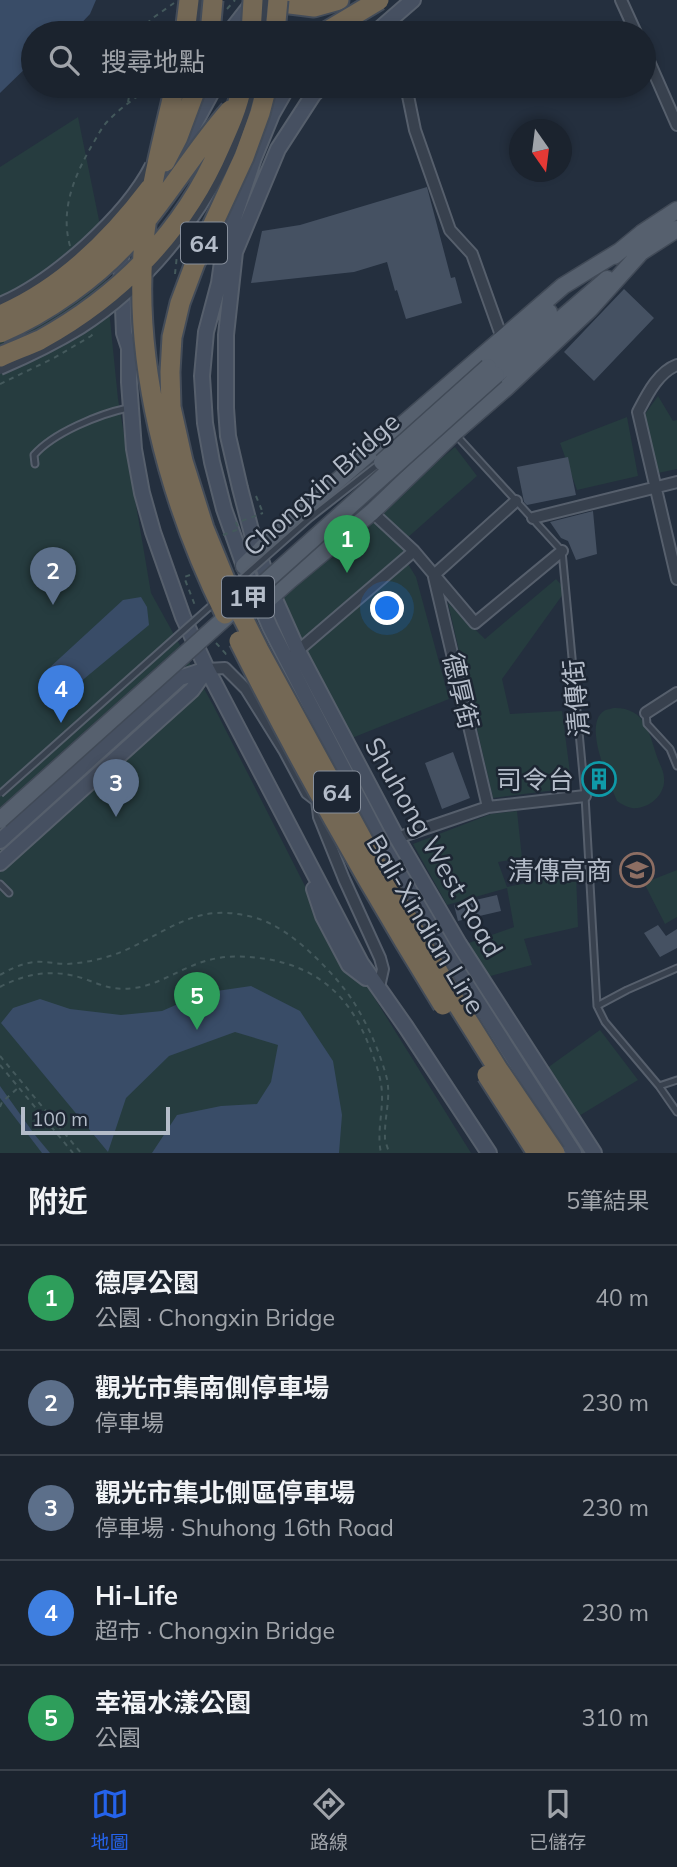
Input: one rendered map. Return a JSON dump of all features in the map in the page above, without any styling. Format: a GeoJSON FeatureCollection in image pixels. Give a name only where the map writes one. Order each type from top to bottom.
{"type":"FeatureCollection","features":[{"type":"Feature","properties":{"kind":"highway"},"geometry":{"type":"LineString","coordinates":[[186,21],[189,0]]}},
{"type":"Feature","properties":{"kind":"highway"},"geometry":{"type":"LineString","coordinates":[[211,21],[214,0]]}},
{"type":"Feature","properties":{"kind":"highway"},"geometry":{"type":"LineString","coordinates":[[251,21],[254,0]]}},
{"type":"Feature","properties":{"kind":"highway"},"geometry":{"type":"LineString","coordinates":[[270,0],[314,7],[339,0]]}},
{"type":"Feature","properties":{"kind":"highway"},"geometry":{"type":"LineString","coordinates":[[276,21],[278,0]]}},
{"type":"Feature","properties":{"kind":"highway"},"geometry":{"type":"LineString","coordinates":[[287,0],[305,3],[328,0]]}},
{"type":"Feature","properties":{"kind":"highway"},"geometry":{"type":"LineString","coordinates":[[345,21],[379,0]]}},
{"type":"Feature","properties":{"kind":"highway"},"geometry":{"type":"LineString","coordinates":[[355,21],[387,0]]}},
{"type":"Feature","properties":{"kind":"highway","name":"64"},"geometry":{"type":"LineString","coordinates":[[162,407],[143,333],[142,290],[145,233],[153,178],[172,98]]}},
{"type":"Feature","properties":{"kind":"highway"},"geometry":{"type":"LineString","coordinates":[[0,316],[51,286],[89,257],[132,212],[155,181],[178,137],[192,98]]}},
{"type":"Feature","properties":{"kind":"highway"},"geometry":{"type":"LineString","coordinates":[[0,357],[37,341],[76,319],[118,287],[148,259],[172,230],[211,168],[238,98]]}},
{"type":"Feature","properties":{"kind":"highway"},"geometry":{"type":"LineString","coordinates":[[0,327],[40,306],[87,274],[130,233],[213,123],[239,98]]}},
{"type":"Feature","properties":{"kind":"highway"},"geometry":{"type":"LineString","coordinates":[[0,332],[57,302],[94,274],[131,240],[209,134],[240,98]]}},
{"type":"Feature","properties":{"kind":"highway","name":"64"},"geometry":{"type":"LineString","coordinates":[[162,407],[180,303],[195,263],[244,157],[264,98]]}},
{"type":"Feature","properties":{"kind":"highway","name":"Bali-Xindian Line"},"geometry":{"type":"LineString","coordinates":[[162,407],[170,469],[188,531],[219,601],[345,839],[411,953],[537,1153]]}},
{"type":"Feature","properties":{"kind":"highway","name":"Bali-Xindian Line"},"geometry":{"type":"LineString","coordinates":[[162,407],[230,594],[258,650],[451,994],[555,1153]]}},
{"type":"Feature","properties":{"kind":"main road","name":"1甲"},"geometry":{"type":"LineString","coordinates":[[494,373],[580,284],[642,233],[677,210]]}},
{"type":"Feature","properties":{"kind":"main road","name":"1甲"},"geometry":{"type":"LineString","coordinates":[[494,373],[643,250],[677,229]]}},
{"type":"Feature","properties":{"kind":"main road"},"geometry":{"type":"LineString","coordinates":[[267,601],[372,512],[454,433],[506,388],[590,309],[643,250]]}},
{"type":"Feature","properties":{"kind":"main road"},"geometry":{"type":"LineString","coordinates":[[244,566],[284,527],[563,286],[620,251]]}},
{"type":"Feature","properties":{"kind":"main road","name":"Chongxin Bridge"},"geometry":{"type":"LineString","coordinates":[[0,806],[394,452],[494,373]]}},
{"type":"Feature","properties":{"kind":"main road","name":"Chongxin Bridge"},"geometry":{"type":"LineString","coordinates":[[0,820],[494,373]]}},
{"type":"Feature","properties":{"kind":"street"},"geometry":{"type":"LineString","coordinates":[[200,21],[202,0]]}},
{"type":"Feature","properties":{"kind":"street"},"geometry":{"type":"LineString","coordinates":[[238,21],[254,0]]}},
{"type":"Feature","properties":{"kind":"street"},"geometry":{"type":"LineString","coordinates":[[261,21],[263,0]]}},
{"type":"Feature","properties":{"kind":"street"},"geometry":{"type":"LineString","coordinates":[[257,21],[270,0]]}},
{"type":"Feature","properties":{"kind":"street"},"geometry":{"type":"LineString","coordinates":[[342,21],[369,0]]}},
{"type":"Feature","properties":{"kind":"street"},"geometry":{"type":"LineString","coordinates":[[390,21],[413,0]]}},
{"type":"Feature","properties":{"kind":"street"},"geometry":{"type":"LineString","coordinates":[[621,0],[631,21]]}},
{"type":"Feature","properties":{"kind":"street"},"geometry":{"type":"LineString","coordinates":[[656,77],[677,125]]}},
{"type":"Feature","properties":{"kind":"street"},"geometry":{"type":"LineString","coordinates":[[0,303],[46,277],[82,249],[125,204],[147,174],[180,98]]}},
{"type":"Feature","properties":{"kind":"street"},"geometry":{"type":"LineString","coordinates":[[190,98],[130,211],[121,259],[134,449],[153,532],[183,617],[207,669],[361,963],[489,1153]]}},
{"type":"Feature","properties":{"kind":"street"},"geometry":{"type":"LineString","coordinates":[[129,348],[135,334],[136,288],[146,214],[209,98]]}},
{"type":"Feature","properties":{"kind":"street"},"geometry":{"type":"LineString","coordinates":[[0,369],[82,327],[124,294],[180,237],[220,172],[248,98]]}},
{"type":"Feature","properties":{"kind":"street","name":"Shuhong West Road"},"geometry":{"type":"LineString","coordinates":[[281,98],[254,158],[224,248],[219,283],[206,332],[202,376],[205,423],[224,509],[244,566],[298,650],[397,838],[459,944],[594,1153]]}},
{"type":"Feature","properties":{"kind":"street","name":"Shuhong West Road"},"geometry":{"type":"LineString","coordinates":[[311,98],[278,149],[236,252],[226,335],[228,436],[258,552],[270,627],[382,844],[445,951],[574,1153]]}},
{"type":"Feature","properties":{"kind":"street"},"geometry":{"type":"LineString","coordinates":[[408,98],[415,130],[450,230],[472,254],[502,338]]}},
{"type":"Feature","properties":{"kind":"street"},"geometry":{"type":"LineString","coordinates":[[677,365],[669,368],[650,390],[638,411],[677,579]]}},
{"type":"Feature","properties":{"kind":"street"},"geometry":{"type":"LineString","coordinates":[[533,518],[677,482]]}},
{"type":"Feature","properties":{"kind":"street"},"geometry":{"type":"LineString","coordinates":[[434,575],[516,501]]}},
{"type":"Feature","properties":{"kind":"street"},"geometry":{"type":"LineString","coordinates":[[372,512],[414,551],[475,623],[562,551]]}},
{"type":"Feature","properties":{"kind":"street"},"geometry":{"type":"LineString","coordinates":[[286,660],[414,551]]}},
{"type":"Feature","properties":{"kind":"street","name":"德厚街"},"geometry":{"type":"LineString","coordinates":[[434,575],[488,807]]}},
{"type":"Feature","properties":{"kind":"street"},"geometry":{"type":"LineString","coordinates":[[270,627],[268,647],[272,668],[318,765],[321,778],[317,801],[319,817],[380,958],[383,969],[379,987]]}},
{"type":"Feature","properties":{"kind":"street"},"geometry":{"type":"LineString","coordinates":[[0,841],[180,678],[207,669],[225,668],[246,689],[307,793],[335,818],[421,961],[459,944]]}},
{"type":"Feature","properties":{"kind":"street"},"geometry":{"type":"LineString","coordinates":[[0,863],[192,690],[207,669]]}},
{"type":"Feature","properties":{"kind":"street"},"geometry":{"type":"LineString","coordinates":[[646,713],[677,693]]}},
{"type":"Feature","properties":{"kind":"street"},"geometry":{"type":"LineString","coordinates":[[397,838],[488,807],[585,796]]}},
{"type":"Feature","properties":{"kind":"lane"},"geometry":{"type":"LineString","coordinates":[[170,677],[466,411],[494,373]]}},
{"type":"Feature","properties":{"kind":"lane"},"geometry":{"type":"LineString","coordinates":[[36,464],[34,455],[42,446],[70,429],[110,412],[131,407]]}},
{"type":"Feature","properties":{"kind":"lane"},"geometry":{"type":"LineString","coordinates":[[454,433],[562,551]]}},
{"type":"Feature","properties":{"kind":"lane"},"geometry":{"type":"LineString","coordinates":[[0,794],[310,518],[394,452]]}},
{"type":"Feature","properties":{"kind":"lane","name":"清傳街"},"geometry":{"type":"LineString","coordinates":[[562,551],[585,796],[597,1006]]}},
{"type":"Feature","properties":{"kind":"lane"},"geometry":{"type":"LineString","coordinates":[[140,704],[160,686]]}},
{"type":"Feature","properties":{"kind":"lane"},"geometry":{"type":"LineString","coordinates":[[646,713],[647,724],[670,750],[677,766]]}},
{"type":"Feature","properties":{"kind":"lane"},"geometry":{"type":"LineString","coordinates":[[0,884],[9,893]]}},
{"type":"Feature","properties":{"kind":"lane"},"geometry":{"type":"LineString","coordinates":[[677,968],[597,1006],[606,1022],[677,1112]]}},
{"type":"Feature","properties":{"kind":"lane"},"geometry":{"type":"LineString","coordinates":[[659,1086],[677,1080]]}},
{"type":"Feature","properties":{"kind":"path"},"geometry":{"type":"LineString","coordinates":[[149,21],[180,0]]}},
{"type":"Feature","properties":{"kind":"path"},"geometry":{"type":"LineString","coordinates":[[127,103],[128,98]]}},
{"type":"Feature","properties":{"kind":"path"},"geometry":{"type":"LineString","coordinates":[[215,538],[239,529],[236,523],[263,513],[256,496]]}},
{"type":"Feature","properties":{"kind":"path"},"geometry":{"type":"LineString","coordinates":[[0,975],[34,962],[66,964],[99,960],[125,951],[167,928],[215,913],[242,914],[273,925],[300,944],[324,966],[352,999],[371,1034],[387,1081],[385,1138],[389,1153]]}},
{"type":"Feature","properties":{"kind":"path"},"geometry":{"type":"LineString","coordinates":[[0,988],[15,979],[38,974],[64,973],[100,986],[131,989],[142,987],[195,964],[219,958],[246,956],[284,962],[306,970],[328,985],[347,1003],[363,1030],[381,1082],[381,1153]]}},
{"type":"Feature","properties":{"kind":"path"},"geometry":{"type":"LineString","coordinates":[[347,1003],[352,999]]}},
{"type":"Feature","properties":{"kind":"path"},"geometry":{"type":"LineString","coordinates":[[0,1056],[81,1153]]}},
{"type":"Feature","properties":{"kind":"path"},"geometry":{"type":"LineString","coordinates":[[0,1065],[73,1153]]}},
{"type":"Feature","properties":{"kind":"path"},"geometry":{"type":"LineString","coordinates":[[0,1107],[8,1096],[19,1088]]}},
{"type":"Feature","properties":{"kind":"green space"},"geometry":{"type":"Polygon","coordinates":[[[78,117],[101,230],[118,399],[151,593],[213,705],[306,888],[471,1153],[0,1153],[0,167],[78,117]]]}},
{"type":"Feature","properties":{"kind":"green space"},"geometry":{"type":"Polygon","coordinates":[[[658,396],[673,421],[677,420],[677,469],[658,473],[645,414],[658,396]]]}},
{"type":"Feature","properties":{"kind":"green space"},"geometry":{"type":"Polygon","coordinates":[[[627,417],[638,476],[577,490],[560,443],[627,417]]]}},
{"type":"Feature","properties":{"kind":"green space"},"geometry":{"type":"Polygon","coordinates":[[[455,447],[477,476],[406,539],[379,510],[455,447]]]}},
{"type":"Feature","properties":{"kind":"green space"},"geometry":{"type":"Polygon","coordinates":[[[372,513],[410,554],[405,559],[416,577],[449,699],[347,740],[303,654],[343,614],[293,656],[275,604],[372,513]]]}},
{"type":"Feature","properties":{"kind":"green space"},"geometry":{"type":"Polygon","coordinates":[[[556,579],[566,590],[502,679],[510,714],[562,711],[572,788],[493,798],[448,603],[485,639],[556,579]]]}},
{"type":"Feature","properties":{"kind":"green space"},"geometry":{"type":"Polygon","coordinates":[[[615,708],[633,712],[644,723],[663,773],[662,790],[655,800],[644,807],[632,808],[617,801],[604,768],[596,728],[598,718],[605,711],[615,708]]]}},
{"type":"Feature","properties":{"kind":"green space"},"geometry":{"type":"Polygon","coordinates":[[[517,811],[522,858],[498,862],[507,887],[576,873],[578,927],[524,939],[532,965],[483,978],[466,944],[514,927],[507,888],[447,905],[413,844],[491,814],[517,811]]]}},
{"type":"Feature","properties":{"kind":"green space"},"geometry":{"type":"Polygon","coordinates":[[[677,870],[677,917],[665,924],[644,883],[677,870]]]}},
{"type":"Feature","properties":{"kind":"green space"},"geometry":{"type":"Polygon","coordinates":[[[600,1030],[638,1080],[574,1119],[543,1071],[600,1030]]]}},
{"type":"Feature","properties":{"kind":"water"},"geometry":{"type":"Polygon","coordinates":[[[0,0],[96,0],[83,21],[21,21],[21,73],[0,93],[0,0]]]}},
{"type":"Feature","properties":{"kind":"water"},"geometry":{"type":"Polygon","coordinates":[[[141,597],[147,607],[149,625],[73,688],[59,691],[51,682],[48,669],[123,600],[141,597]]]}},
{"type":"Feature","properties":{"kind":"water"},"geometry":{"type":"Polygon","coordinates":[[[251,986],[300,1011],[333,1061],[342,1115],[339,1153],[152,1153],[177,1115],[221,1106],[257,1104],[271,1082],[278,1045],[235,1032],[169,1056],[126,1098],[108,1152],[1,1023],[13,1008],[40,999],[70,1009],[121,1015],[162,1011],[203,993],[251,986]]]}},
{"type":"Feature","properties":{"kind":"water"},"geometry":{"type":"Polygon","coordinates":[[[0,1086],[50,1153],[42,1153],[0,1098],[0,1086]]]}},
{"type":"Feature","properties":{"kind":"building"},"geometry":{"type":"Polygon","coordinates":[[[427,187],[451,278],[455,277],[462,303],[406,319],[387,262],[354,272],[251,283],[262,231],[300,225],[427,187]]]}},
{"type":"Feature","properties":{"kind":"building"},"geometry":{"type":"Polygon","coordinates":[[[624,289],[654,318],[594,381],[564,352],[624,289]]]}},
{"type":"Feature","properties":{"kind":"building"},"geometry":{"type":"Polygon","coordinates":[[[568,457],[576,495],[527,505],[524,502],[517,467],[568,457]]]}},
{"type":"Feature","properties":{"kind":"building"},"geometry":{"type":"Polygon","coordinates":[[[593,511],[597,554],[576,560],[568,541],[561,538],[550,522],[593,511]]]}},
{"type":"Feature","properties":{"kind":"building"},"geometry":{"type":"Polygon","coordinates":[[[453,752],[470,798],[442,809],[425,763],[453,752]]]}},
{"type":"Feature","properties":{"kind":"building","name":"司令台"},"geometry":{"type":"Polygon","coordinates":[[[603,771],[607,784],[596,788],[592,774],[603,771]]]}},
{"type":"Feature","properties":{"kind":"building"},"geometry":{"type":"Polygon","coordinates":[[[497,895],[501,911],[458,921],[454,905],[497,895]]]}},
{"type":"Feature","properties":{"kind":"building"},"geometry":{"type":"Polygon","coordinates":[[[658,925],[666,936],[677,929],[677,948],[660,957],[644,933],[658,925]]]}},
{"type":"Feature","properties":{"kind":"place","name":"德厚公園"},"geometry":{"type":"Point","coordinates":[347,573]}},
{"type":"Feature","properties":{"kind":"place","name":"觀光市集南側停車場"},"geometry":{"type":"Point","coordinates":[53,605]}},
{"type":"Feature","properties":{"kind":"place","name":"Hi-Life"},"geometry":{"type":"Point","coordinates":[61,723]}},
{"type":"Feature","properties":{"kind":"place","name":"司令台"},"geometry":{"type":"Point","coordinates":[599,779]}},
{"type":"Feature","properties":{"kind":"place","name":"觀光市集北側區停車場"},"geometry":{"type":"Point","coordinates":[116,817]}},
{"type":"Feature","properties":{"kind":"place","name":"清傳高商"},"geometry":{"type":"Point","coordinates":[637,870]}},
{"type":"Feature","properties":{"kind":"place","name":"幸福水漾公園"},"geometry":{"type":"Point","coordinates":[197,1030]}}]}
